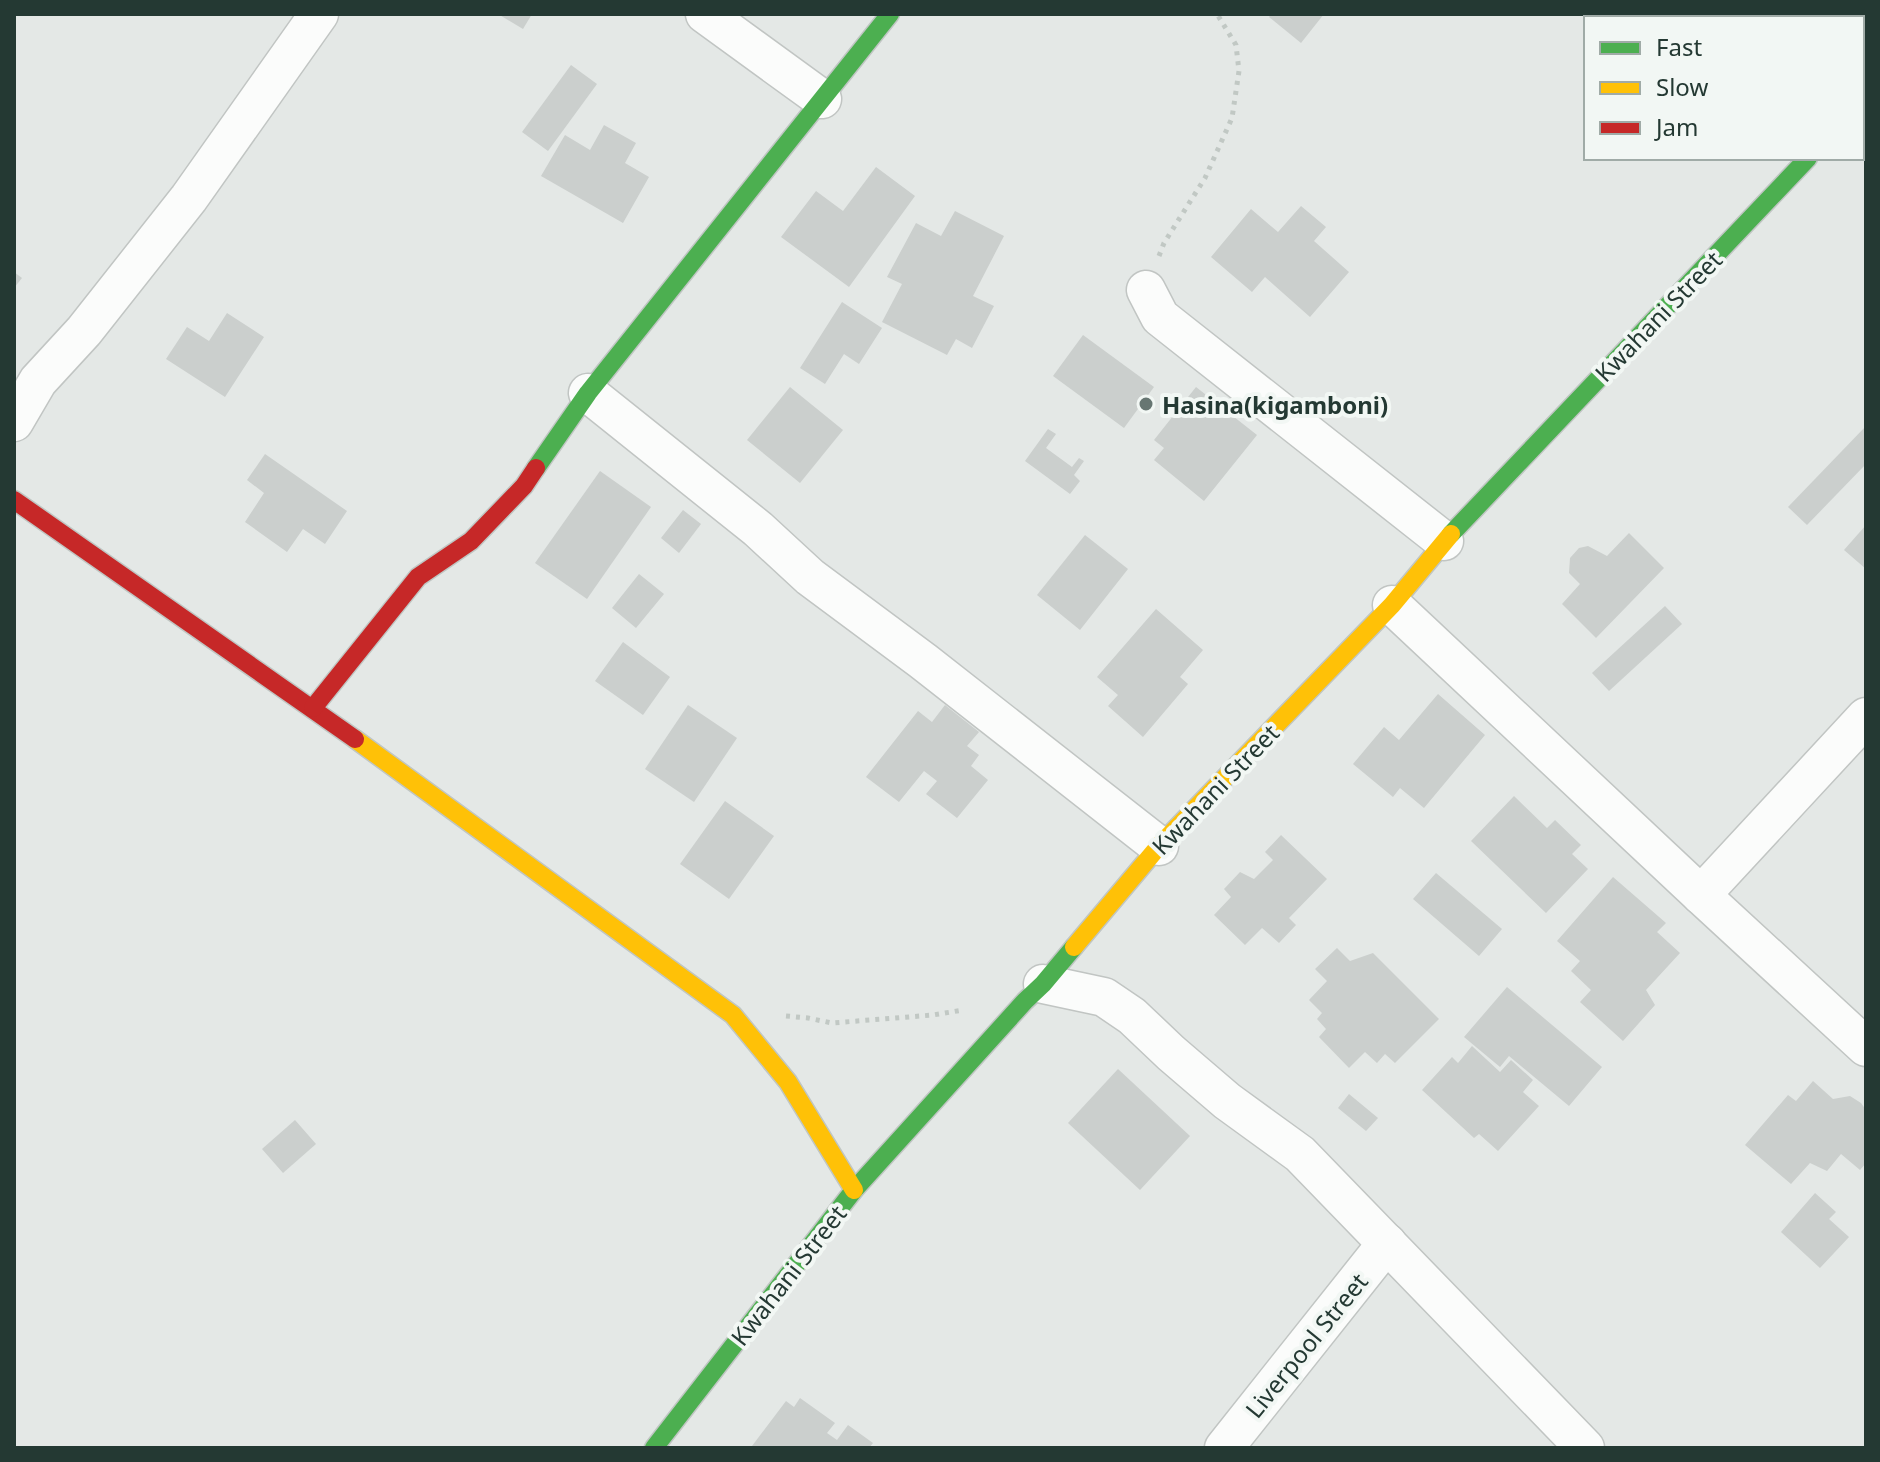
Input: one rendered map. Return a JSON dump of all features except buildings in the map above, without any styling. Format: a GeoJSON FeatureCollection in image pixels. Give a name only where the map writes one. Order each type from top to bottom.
{"type":"FeatureCollection","features":[{"type":"Feature","properties":{"kind":"street"},"geometry":{"type":"LineString","coordinates":[[14,422],[38,381],[84,331],[189,198],[319,14]]}},
{"type":"Feature","properties":{"kind":"street"},"geometry":{"type":"LineString","coordinates":[[705,14],[822,99]]}},
{"type":"Feature","properties":{"kind":"street"},"geometry":{"type":"LineString","coordinates":[[313,708],[418,577],[471,541],[524,486],[588,393],[890,14]]}},
{"type":"Feature","properties":{"kind":"street","name":"Kwahani Street"},"geometry":{"type":"LineString","coordinates":[[654,1448],[854,1190],[1043,984],[1159,846],[1392,605],[1444,541],[1806,160]]}},
{"type":"Feature","properties":{"kind":"street"},"geometry":{"type":"LineString","coordinates":[[1146,290],[1160,317],[1444,541]]}},
{"type":"Feature","properties":{"kind":"street"},"geometry":{"type":"LineString","coordinates":[[588,393],[758,529],[810,577],[923,661],[1159,846]]}},
{"type":"Feature","properties":{"kind":"street"},"geometry":{"type":"LineString","coordinates":[[14,500],[313,708],[733,1015],[788,1082],[854,1190]]}},
{"type":"Feature","properties":{"kind":"street"},"geometry":{"type":"LineString","coordinates":[[1392,605],[1866,1047]]}},
{"type":"Feature","properties":{"kind":"street"},"geometry":{"type":"LineString","coordinates":[[1701,895],[1866,717]]}},
{"type":"Feature","properties":{"kind":"street"},"geometry":{"type":"LineString","coordinates":[[1043,984],[1104,997],[1132,1016],[1227,1101],[1300,1154],[1585,1448]]}},
{"type":"Feature","properties":{"kind":"street","name":"Liverpool Street"},"geometry":{"type":"LineString","coordinates":[[1224,1448],[1387,1243]]}},
{"type":"Feature","properties":{"kind":"path"},"geometry":{"type":"LineString","coordinates":[[1146,290],[1164,243],[1205,178],[1232,118],[1239,71],[1236,45],[1217,14]]}},
{"type":"Feature","properties":{"kind":"path"},"geometry":{"type":"LineString","coordinates":[[733,1015],[808,1018],[832,1023],[964,1010]]}},
{"type":"Feature","properties":{"kind":"traffic: fast"},"geometry":{"type":"LineString","coordinates":[[536,468],[588,393],[890,14]]}},
{"type":"Feature","properties":{"kind":"traffic: fast"},"geometry":{"type":"LineString","coordinates":[[1451,534],[1806,160]]}},
{"type":"Feature","properties":{"kind":"traffic: fast"},"geometry":{"type":"LineString","coordinates":[[654,1448],[854,1190],[1074,947]]}},
{"type":"Feature","properties":{"kind":"traffic: slow"},"geometry":{"type":"LineString","coordinates":[[1074,947],[1159,846],[1392,605],[1451,534]]}},
{"type":"Feature","properties":{"kind":"traffic: slow"},"geometry":{"type":"LineString","coordinates":[[355,739],[733,1015],[788,1082],[854,1190]]}},
{"type":"Feature","properties":{"kind":"traffic: jam"},"geometry":{"type":"LineString","coordinates":[[313,708],[418,577],[471,541],[524,486],[536,468]]}},
{"type":"Feature","properties":{"kind":"traffic: jam"},"geometry":{"type":"LineString","coordinates":[[14,500],[355,739]]}},
{"type":"Feature","properties":{"kind":"place","name":"Hasina(kigamboni)"},"geometry":{"type":"Point","coordinates":[1146,404]}}]}
